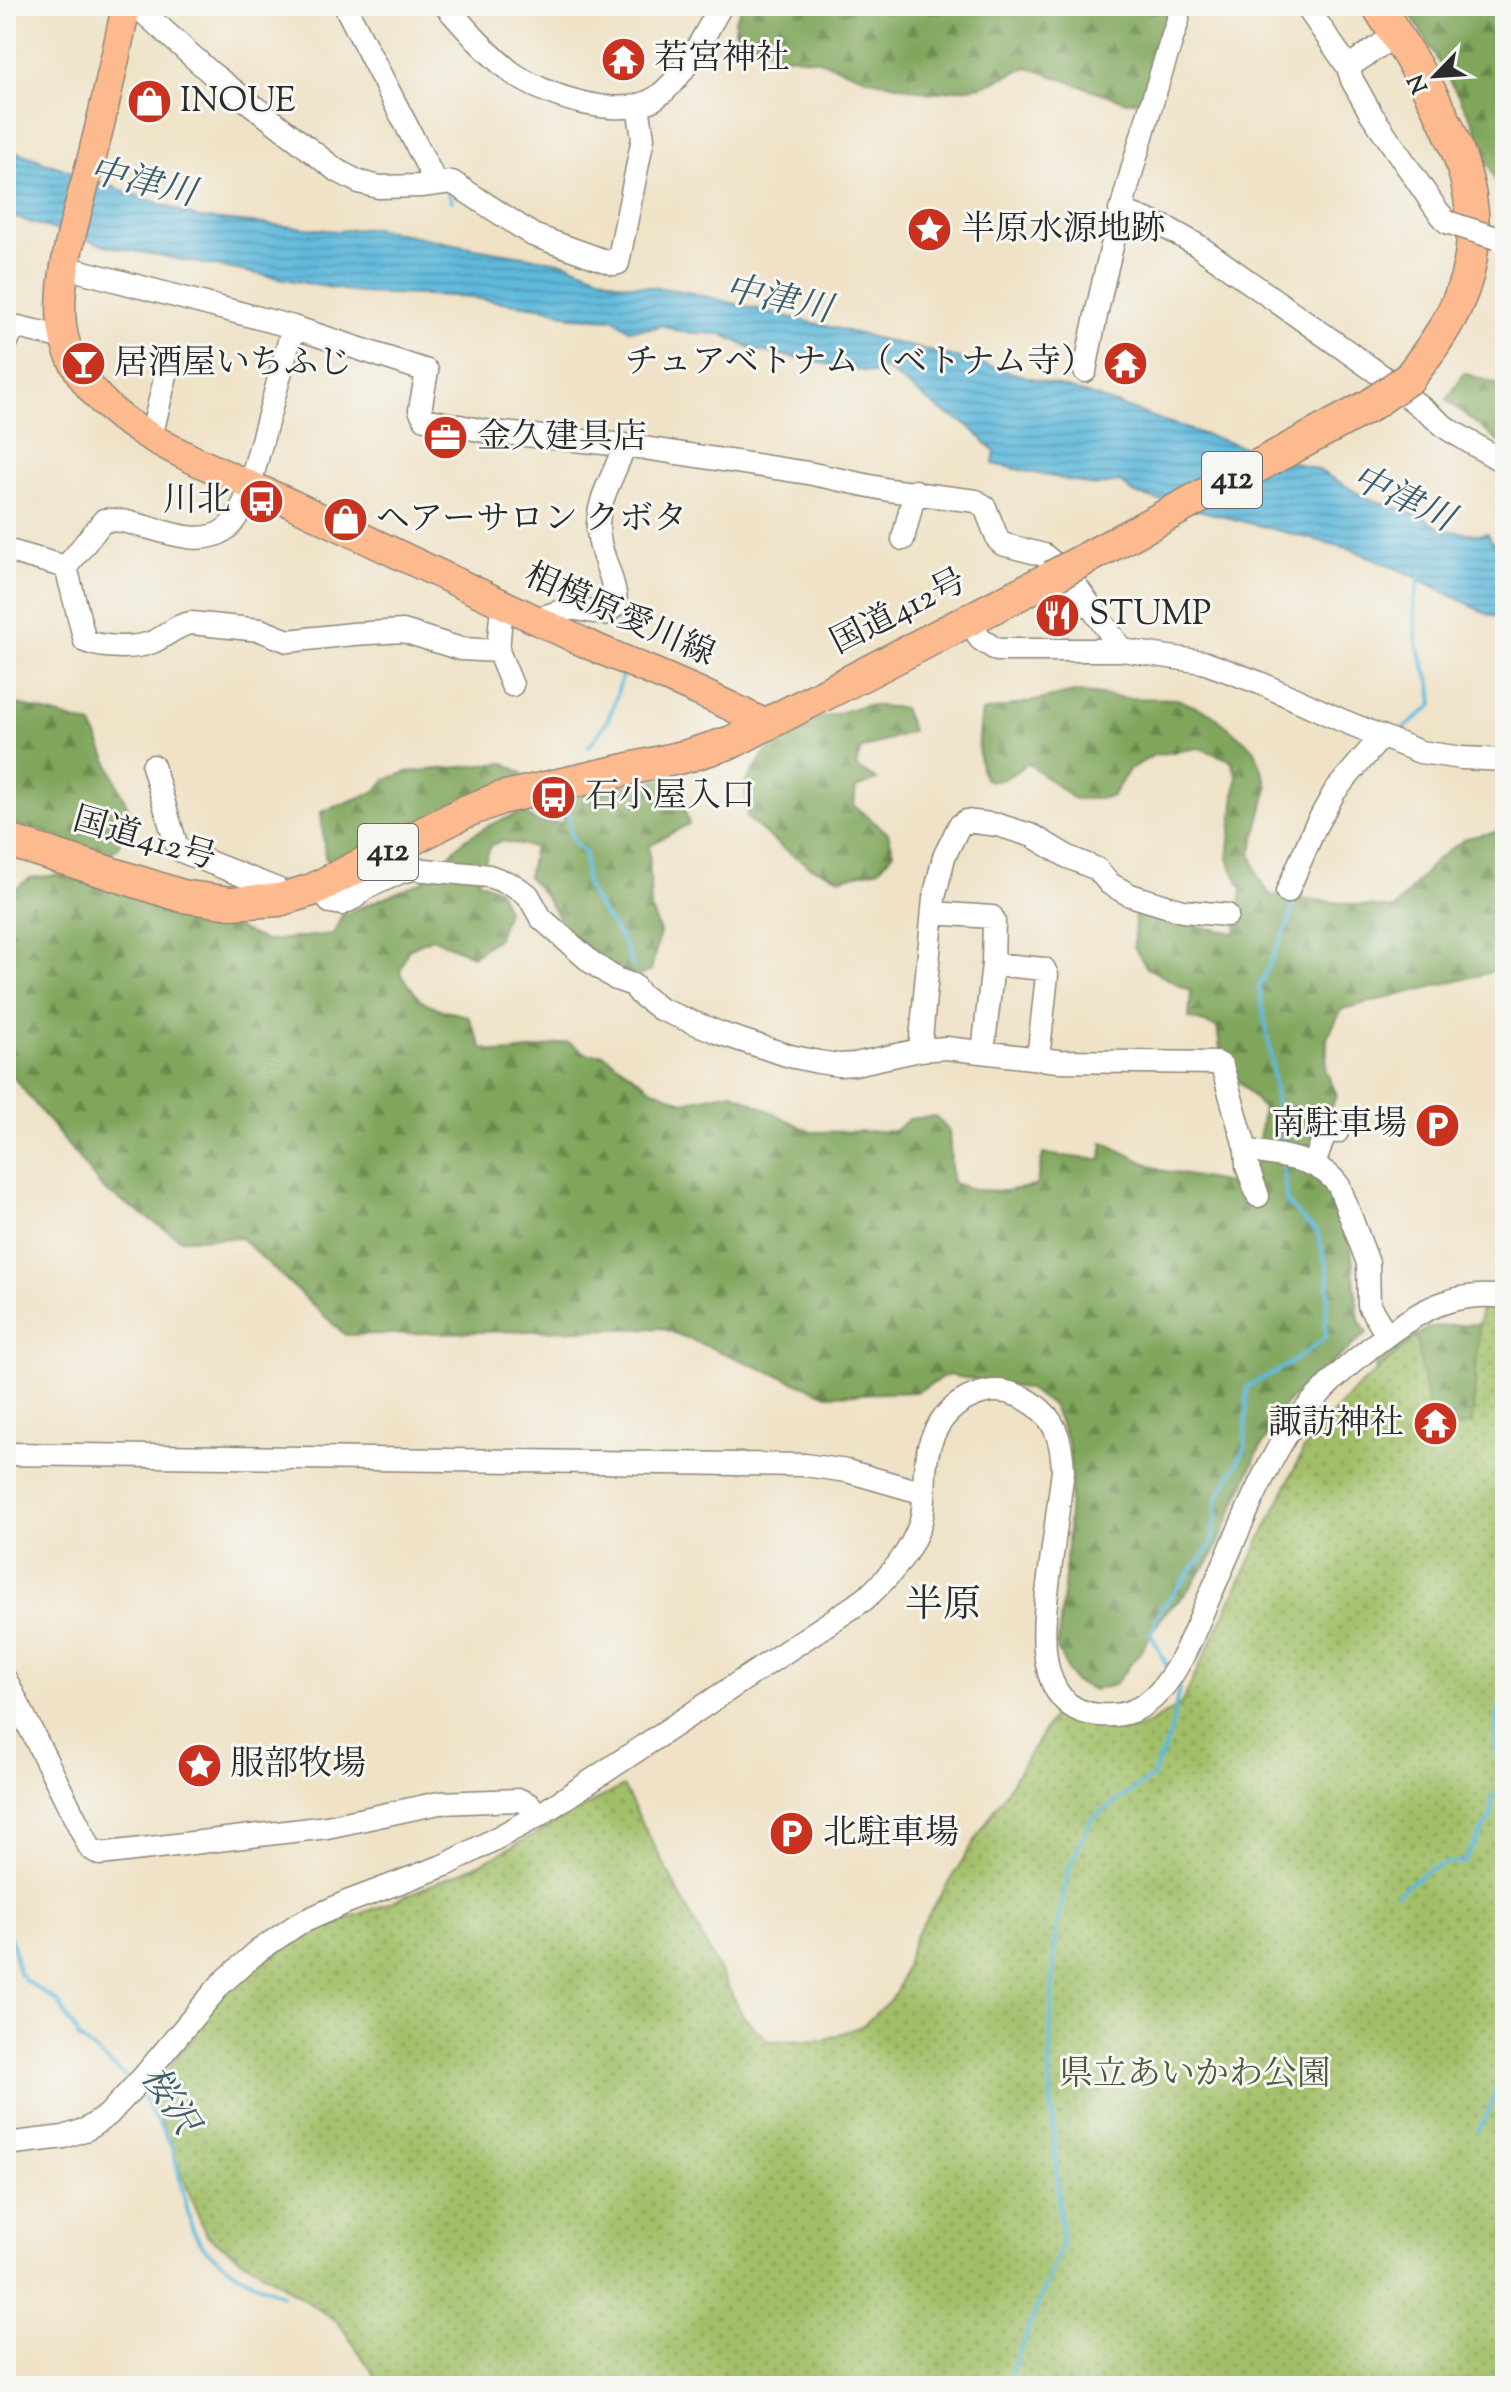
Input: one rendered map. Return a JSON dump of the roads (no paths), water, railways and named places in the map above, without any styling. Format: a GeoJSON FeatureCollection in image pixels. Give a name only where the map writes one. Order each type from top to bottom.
{"type":"FeatureCollection","features":[{"type":"Feature","properties":{"kind":"highway","name":"国道412号"},"geometry":{"type":"LineString","coordinates":[[6,840],[182,896],[231,903],[279,900],[320,886],[467,811],[501,798],[687,756],[732,742],[1052,577],[1369,406],[1409,378],[1432,348],[1457,303],[1467,275],[1474,221],[1467,179],[1455,144],[1440,111],[1378,6]]}},
{"type":"Feature","properties":{"kind":"main road","name":"相模原愛川線"},"geometry":{"type":"LineString","coordinates":[[127,6],[65,267],[61,308],[64,338],[82,376],[99,398],[131,425],[182,454],[534,620],[723,701],[767,725]]}},
{"type":"Feature","properties":{"kind":"street"},"geometry":{"type":"LineString","coordinates":[[127,6],[143,12],[211,73],[336,170],[359,182],[379,187],[452,182],[543,239],[562,243],[614,264],[618,263],[643,138],[638,106]]}},
{"type":"Feature","properties":{"kind":"street"},"geometry":{"type":"LineString","coordinates":[[345,6],[436,183]]}},
{"type":"Feature","properties":{"kind":"street"},"geometry":{"type":"LineString","coordinates":[[446,6],[502,64],[537,86],[593,105],[638,106],[656,98],[674,82],[721,6]]}},
{"type":"Feature","properties":{"kind":"street"},"geometry":{"type":"LineString","coordinates":[[1085,371],[1120,210],[1178,20],[1178,6]]}},
{"type":"Feature","properties":{"kind":"street"},"geometry":{"type":"LineString","coordinates":[[1306,6],[1348,67],[1370,112],[1437,210],[1447,222],[1500,241]]}},
{"type":"Feature","properties":{"kind":"street"},"geometry":{"type":"LineString","coordinates":[[1348,67],[1396,35]]}},
{"type":"Feature","properties":{"kind":"street"},"geometry":{"type":"LineString","coordinates":[[1120,210],[1167,228],[1197,245],[1382,376],[1448,429],[1505,463]]}},
{"type":"Feature","properties":{"kind":"street"},"geometry":{"type":"LineString","coordinates":[[65,267],[293,327],[427,371],[420,410],[425,419],[484,431],[624,445],[982,503],[998,540],[1005,546],[1044,555],[1052,562],[1074,583],[1122,650]]}},
{"type":"Feature","properties":{"kind":"street"},"geometry":{"type":"LineString","coordinates":[[6,344],[13,328],[18,327],[64,338]]}},
{"type":"Feature","properties":{"kind":"street"},"geometry":{"type":"LineString","coordinates":[[66,567],[104,520],[188,537],[204,538],[226,529],[246,499],[293,327]]}},
{"type":"Feature","properties":{"kind":"street"},"geometry":{"type":"LineString","coordinates":[[151,437],[166,375]]}},
{"type":"Feature","properties":{"kind":"street"},"geometry":{"type":"LineString","coordinates":[[534,620],[571,608],[605,614],[616,605],[616,595],[603,559],[598,525],[608,482],[624,445]]}},
{"type":"Feature","properties":{"kind":"street"},"geometry":{"type":"LineString","coordinates":[[903,539],[915,491]]}},
{"type":"Feature","properties":{"kind":"street"},"geometry":{"type":"LineString","coordinates":[[6,550],[66,567]]}},
{"type":"Feature","properties":{"kind":"street"},"geometry":{"type":"LineString","coordinates":[[66,567],[85,641],[100,645],[150,643],[191,623],[260,630],[288,641],[403,631],[461,649],[498,651]]}},
{"type":"Feature","properties":{"kind":"street"},"geometry":{"type":"LineString","coordinates":[[502,604],[498,651],[512,685]]}},
{"type":"Feature","properties":{"kind":"street"},"geometry":{"type":"LineString","coordinates":[[970,620],[980,639],[997,650],[1122,650],[1203,662],[1260,683],[1420,752],[1505,760]]}},
{"type":"Feature","properties":{"kind":"street"},"geometry":{"type":"LineString","coordinates":[[1287,892],[1315,827],[1335,791],[1382,736]]}},
{"type":"Feature","properties":{"kind":"street"},"geometry":{"type":"LineString","coordinates":[[153,766],[176,844],[181,851],[277,889],[279,900]]}},
{"type":"Feature","properties":{"kind":"street"},"geometry":{"type":"LineString","coordinates":[[920,1050],[938,880],[944,857],[959,826],[966,821],[998,825],[1033,836],[1068,857],[1097,869],[1110,884],[1130,895],[1182,911],[1227,915]]}},
{"type":"Feature","properties":{"kind":"street"},"geometry":{"type":"LineString","coordinates":[[320,886],[330,902],[342,904],[364,889],[414,869],[489,876],[513,885],[528,895],[541,918],[591,962],[616,979],[633,985],[660,1009],[722,1034],[790,1056],[839,1065],[946,1048],[1058,1061],[1217,1063],[1222,1066],[1246,1150],[1247,1166],[1258,1196]]}},
{"type":"Feature","properties":{"kind":"street"},"geometry":{"type":"LineString","coordinates":[[933,913],[992,917],[994,921],[993,964],[983,1052]]}},
{"type":"Feature","properties":{"kind":"street"},"geometry":{"type":"LineString","coordinates":[[993,964],[1044,969],[1047,975],[1038,1059]]}},
{"type":"Feature","properties":{"kind":"street"},"geometry":{"type":"LineString","coordinates":[[1314,1165],[1326,1130],[1337,1132]]}},
{"type":"Feature","properties":{"kind":"street"},"geometry":{"type":"LineString","coordinates":[[1246,1150],[1323,1168],[1339,1186],[1368,1263],[1369,1306],[1387,1335]]}},
{"type":"Feature","properties":{"kind":"street"},"geometry":{"type":"LineString","coordinates":[[6,2144],[64,2137],[87,2129],[122,2101],[221,1984],[278,1937],[318,1914],[472,1853],[538,1816],[865,1599],[894,1572],[921,1520],[929,1447],[938,1423],[953,1407],[971,1396],[991,1391],[1010,1393],[1031,1401],[1048,1416],[1058,1433],[1063,1452],[1063,1471],[1043,1622],[1045,1656],[1051,1679],[1062,1697],[1090,1714],[1111,1716],[1129,1713],[1150,1702],[1172,1675],[1261,1483],[1285,1439],[1320,1393],[1387,1335],[1422,1310],[1440,1302],[1488,1295],[1505,1297]]}},
{"type":"Feature","properties":{"kind":"street"},"geometry":{"type":"LineString","coordinates":[[6,1454],[794,1464],[847,1471],[924,1493]]}},
{"type":"Feature","properties":{"kind":"street"},"geometry":{"type":"LineString","coordinates":[[6,1680],[90,1848],[100,1854],[327,1827],[439,1803],[520,1800],[530,1805],[538,1816]]}},
{"type":"Feature","properties":{"kind":"water"},"geometry":{"type":"Polygon","coordinates":[[[6,148],[199,218],[337,231],[374,228],[566,263],[618,283],[683,291],[974,362],[1084,393],[1318,470],[1365,497],[1423,517],[1443,530],[1488,533],[1491,541],[1505,549],[1505,620],[1351,549],[1135,494],[1120,482],[1095,486],[993,464],[995,452],[968,425],[943,412],[887,370],[873,373],[755,350],[722,334],[683,332],[661,325],[629,330],[615,319],[572,317],[547,308],[457,296],[359,293],[108,246],[6,215],[6,148]]]}},
{"type":"Feature","properties":{"kind":"waterway"},"geometry":{"type":"LineString","coordinates":[[446,189],[452,201]]}},
{"type":"Feature","properties":{"kind":"waterway"},"geometry":{"type":"LineString","coordinates":[[1396,735],[1433,705],[1431,684],[1417,644],[1414,603],[1420,576]]}},
{"type":"Feature","properties":{"kind":"waterway"},"geometry":{"type":"LineString","coordinates":[[588,747],[610,714],[622,676]]}},
{"type":"Feature","properties":{"kind":"waterway"},"geometry":{"type":"LineString","coordinates":[[569,810],[572,839],[585,851],[586,885],[624,945],[632,966]]}},
{"type":"Feature","properties":{"kind":"waterway"},"geometry":{"type":"LineString","coordinates":[[1281,1146],[1271,1056],[1259,987],[1289,922],[1295,896]]}},
{"type":"Feature","properties":{"kind":"waterway"},"geometry":{"type":"LineString","coordinates":[[1167,1666],[1151,1634],[1160,1610],[1212,1545],[1218,1498],[1245,1449],[1247,1387],[1288,1365],[1325,1338],[1329,1276],[1318,1234],[1287,1203],[1283,1163]]}},
{"type":"Feature","properties":{"kind":"waterway"},"geometry":{"type":"LineString","coordinates":[[1010,2376],[1062,2244],[1049,2073],[1055,1935],[1069,1869],[1091,1819],[1152,1777],[1170,1736],[1179,1688],[1176,1684]]}},
{"type":"Feature","properties":{"kind":"waterway"},"geometry":{"type":"LineString","coordinates":[[1505,1685],[1497,1719],[1496,1742],[1505,1775]]}},
{"type":"Feature","properties":{"kind":"waterway"},"geometry":{"type":"LineString","coordinates":[[1398,1893],[1435,1867],[1463,1863],[1493,1813],[1490,1802],[1505,1782]]}},
{"type":"Feature","properties":{"kind":"waterway","name":"桜沢"},"geometry":{"type":"LineString","coordinates":[[6,1929],[18,1971],[26,1981],[58,2002],[79,2038],[130,2080]]}},
{"type":"Feature","properties":{"kind":"waterway"},"geometry":{"type":"LineString","coordinates":[[1477,2130],[1495,2093],[1505,2022]]}},
{"type":"Feature","properties":{"kind":"waterway","name":"桜沢"},"geometry":{"type":"LineString","coordinates":[[140,2093],[172,2147],[192,2229],[206,2250],[241,2276],[282,2295]]}},
{"type":"Feature","properties":{"kind":"place","name":"若宮神社"},"geometry":{"type":"Point","coordinates":[623,59]}},
{"type":"Feature","properties":{"kind":"place","name":"INOUE"},"geometry":{"type":"Point","coordinates":[149,102]}},
{"type":"Feature","properties":{"kind":"place","name":"半原水源地跡"},"geometry":{"type":"Point","coordinates":[930,230]}},
{"type":"Feature","properties":{"kind":"place","name":"チュアベトナム（ベトナム寺）"},"geometry":{"type":"Point","coordinates":[1126,363]}},
{"type":"Feature","properties":{"kind":"place","name":"居酒屋いちふじ"},"geometry":{"type":"Point","coordinates":[83,364]}},
{"type":"Feature","properties":{"kind":"place","name":"金久建具店"},"geometry":{"type":"Point","coordinates":[446,438]}},
{"type":"Feature","properties":{"kind":"place","name":"川北"},"geometry":{"type":"Point","coordinates":[262,501]}},
{"type":"Feature","properties":{"kind":"place","name":"ヘアーサロン クボタ"},"geometry":{"type":"Point","coordinates":[345,520]}},
{"type":"Feature","properties":{"kind":"place","name":"STUMP"},"geometry":{"type":"Point","coordinates":[1058,615]}},
{"type":"Feature","properties":{"kind":"place","name":"石小屋入口"},"geometry":{"type":"Point","coordinates":[554,797]}},
{"type":"Feature","properties":{"kind":"place","name":"南駐車場"},"geometry":{"type":"Point","coordinates":[1438,1125]}},
{"type":"Feature","properties":{"kind":"place","name":"諏訪神社"},"geometry":{"type":"Point","coordinates":[1435,1424]}},
{"type":"Feature","properties":{"kind":"place","name":"服部牧場"},"geometry":{"type":"Point","coordinates":[199,1765]}},
{"type":"Feature","properties":{"kind":"place","name":"北駐車場"},"geometry":{"type":"Point","coordinates":[792,1834]}},
{"type":"Feature","properties":{"kind":"district","name":"半原"},"geometry":{"type":"Point","coordinates":[943,1607]}},
{"type":"Feature","properties":{"kind":"water label","name":"中津川"},"geometry":{"type":"Point","coordinates":[142,184]}},
{"type":"Feature","properties":{"kind":"water label","name":"中津川"},"geometry":{"type":"Point","coordinates":[778,301]}},
{"type":"Feature","properties":{"kind":"water label","name":"中津川"},"geometry":{"type":"Point","coordinates":[1402,500]}},
{"type":"Feature","properties":{"kind":"park label","name":"県立あいかわ公園"},"geometry":{"type":"Point","coordinates":[1195,2075]}}]}
